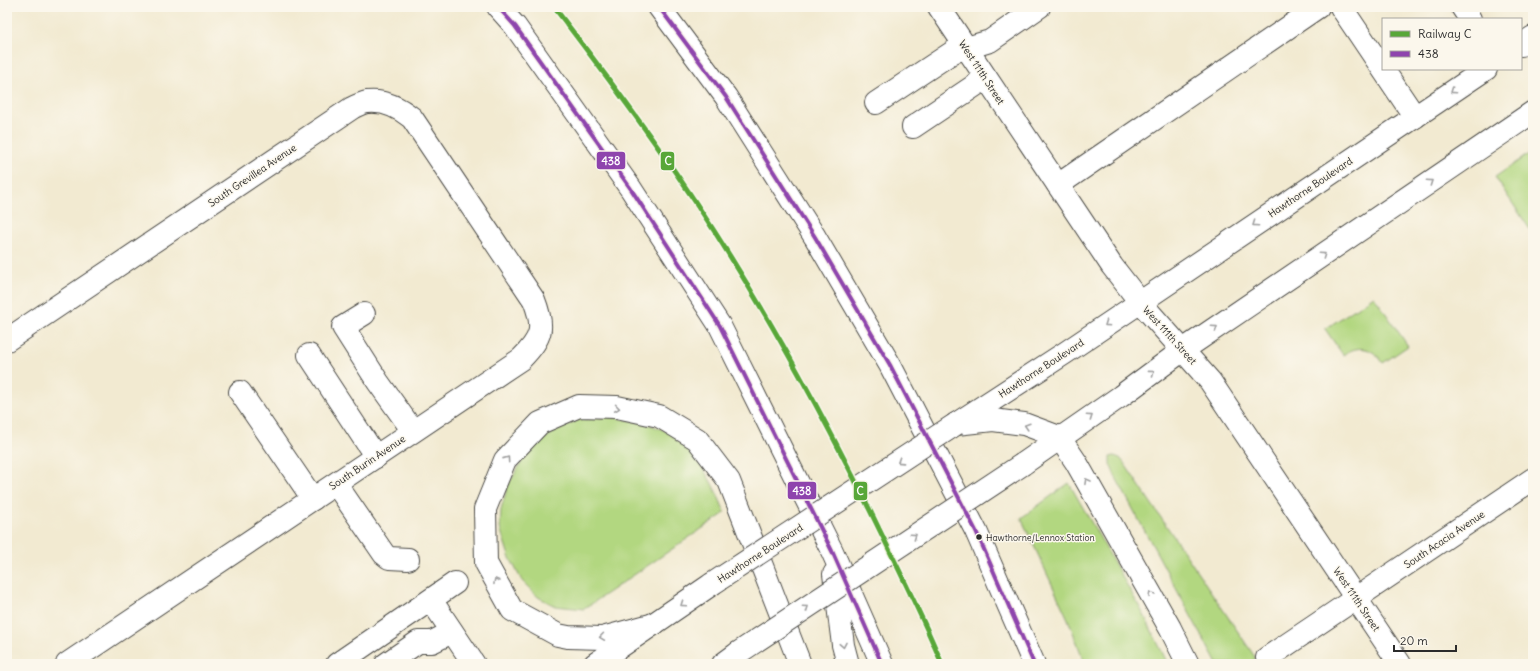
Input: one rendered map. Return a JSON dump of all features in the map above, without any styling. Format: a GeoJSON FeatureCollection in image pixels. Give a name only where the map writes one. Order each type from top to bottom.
{"type":"FeatureCollection","features":[{"type":"Feature","properties":{"kind":"main road"},"geometry":{"type":"LineString","coordinates":[[498,7],[515,26],[631,189],[720,326],[832,551],[882,664]]}},
{"type":"Feature","properties":{"kind":"main road"},"geometry":{"type":"LineString","coordinates":[[659,7],[726,97],[815,237],[890,365],[976,532],[1034,664]]}},
{"type":"Feature","properties":{"kind":"main road","name":"West 111th Street"},"geometry":{"type":"LineString","coordinates":[[939,7],[1112,266],[1140,302],[1210,381],[1400,664]]}},
{"type":"Feature","properties":{"kind":"main road"},"geometry":{"type":"LineString","coordinates":[[876,103],[953,52],[990,40],[1039,7]]}},
{"type":"Feature","properties":{"kind":"main road"},"geometry":{"type":"LineString","coordinates":[[1058,185],[1318,7]]}},
{"type":"Feature","properties":{"kind":"main road"},"geometry":{"type":"LineString","coordinates":[[1341,7],[1382,68]]}},
{"type":"Feature","properties":{"kind":"main road"},"geometry":{"type":"LineString","coordinates":[[1462,7],[1469,18]]}},
{"type":"Feature","properties":{"kind":"main road"},"geometry":{"type":"LineString","coordinates":[[1522,44],[1533,37]]}},
{"type":"Feature","properties":{"kind":"main road"},"geometry":{"type":"LineString","coordinates":[[1383,70],[1415,117]]}},
{"type":"Feature","properties":{"kind":"main road","name":"Hawthorne Boulevard"},"geometry":{"type":"LineString","coordinates":[[595,664],[712,584],[956,424],[990,412],[1140,302],[1485,70]]}},
{"type":"Feature","properties":{"kind":"main road"},"geometry":{"type":"LineString","coordinates":[[913,127],[986,78]]}},
{"type":"Feature","properties":{"kind":"main road","name":"South Grevillea Avenue"},"geometry":{"type":"LineString","coordinates":[[7,340],[352,108],[366,102],[385,103],[401,109],[412,118],[474,210]]}},
{"type":"Feature","properties":{"kind":"main road"},"geometry":{"type":"LineString","coordinates":[[731,659],[1023,464],[1059,437],[1121,396],[1183,350],[1533,112]]}},
{"type":"Feature","properties":{"kind":"main road","name":"South Burin Avenue"},"geometry":{"type":"LineString","coordinates":[[67,664],[521,359],[534,347],[540,332],[540,315],[534,300],[474,210]]}},
{"type":"Feature","properties":{"kind":"main road"},"geometry":{"type":"LineString","coordinates":[[364,314],[343,328],[378,382],[413,431]]}},
{"type":"Feature","properties":{"kind":"main road"},"geometry":{"type":"LineString","coordinates":[[308,355],[376,457]]}},
{"type":"Feature","properties":{"kind":"main road"},"geometry":{"type":"LineString","coordinates":[[240,392],[313,499]]}},
{"type":"Feature","properties":{"kind":"main road"},"geometry":{"type":"LineString","coordinates":[[654,624],[602,638],[568,637],[558,635],[512,610],[486,563],[485,509],[505,460],[540,422],[579,406],[617,407],[659,416],[697,439],[729,481],[800,664]]}},
{"type":"Feature","properties":{"kind":"main road"},"geometry":{"type":"LineString","coordinates":[[990,412],[1059,437],[1076,462],[1170,628],[1188,664]]}},
{"type":"Feature","properties":{"kind":"main road"},"geometry":{"type":"LineString","coordinates":[[336,484],[384,554],[389,558],[408,560]]}},
{"type":"Feature","properties":{"kind":"main road","name":"South Acacia Avenue"},"geometry":{"type":"LineString","coordinates":[[1267,658],[1355,598],[1530,489]]}},
{"type":"Feature","properties":{"kind":"main road"},"geometry":{"type":"LineString","coordinates":[[832,551],[843,645],[848,664]]}},
{"type":"Feature","properties":{"kind":"main road"},"geometry":{"type":"LineString","coordinates":[[337,664],[455,583]]}},
{"type":"Feature","properties":{"kind":"main road"},"geometry":{"type":"LineString","coordinates":[[430,600],[474,664]]}},
{"type":"Feature","properties":{"kind":"main road"},"geometry":{"type":"LineString","coordinates":[[386,664],[418,642],[432,642],[452,632]]}},
{"type":"Feature","properties":{"kind":"green space"},"geometry":{"type":"Polygon","coordinates":[[[1533,151],[1533,234],[1495,177],[1533,151]]]}},
{"type":"Feature","properties":{"kind":"green space"},"geometry":{"type":"Polygon","coordinates":[[[1374,296],[1408,346],[1383,363],[1375,353],[1360,348],[1354,349],[1343,355],[1325,329],[1374,296]]]}},
{"type":"Feature","properties":{"kind":"green space"},"geometry":{"type":"Polygon","coordinates":[[[610,417],[647,424],[661,429],[671,435],[694,457],[701,466],[712,483],[725,513],[584,609],[555,606],[538,597],[522,581],[509,556],[500,528],[501,509],[508,485],[530,448],[551,434],[578,420],[610,417]]]}},
{"type":"Feature","properties":{"kind":"green space"},"geometry":{"type":"Polygon","coordinates":[[[1114,456],[1120,458],[1124,463],[1255,657],[1253,664],[1217,664],[1115,476],[1110,464],[1110,457],[1114,456]]]}},
{"type":"Feature","properties":{"kind":"green space"},"geometry":{"type":"Polygon","coordinates":[[[1069,483],[1144,615],[1168,664],[1085,664],[1068,619],[1021,518],[1069,483]]]}},
{"type":"Feature","properties":{"kind":"rail line","name":"C"},"geometry":{"type":"LineString","coordinates":[[554,7],[591,55],[662,153],[722,243],[747,284],[795,366],[840,450],[913,599],[942,664]]}},
{"type":"Feature","properties":{"kind":"transit line","name":"438"},"geometry":{"type":"LineString","coordinates":[[498,7],[515,26],[631,189],[720,326],[832,551],[882,664]]}},
{"type":"Feature","properties":{"kind":"transit line","name":"438"},"geometry":{"type":"LineString","coordinates":[[659,7],[726,97],[815,237],[890,365],[976,531],[1034,664]]}},
{"type":"Feature","properties":{"kind":"place","name":"Hawthorne/Lennox Station"},"geometry":{"type":"Point","coordinates":[979,537]}}]}
